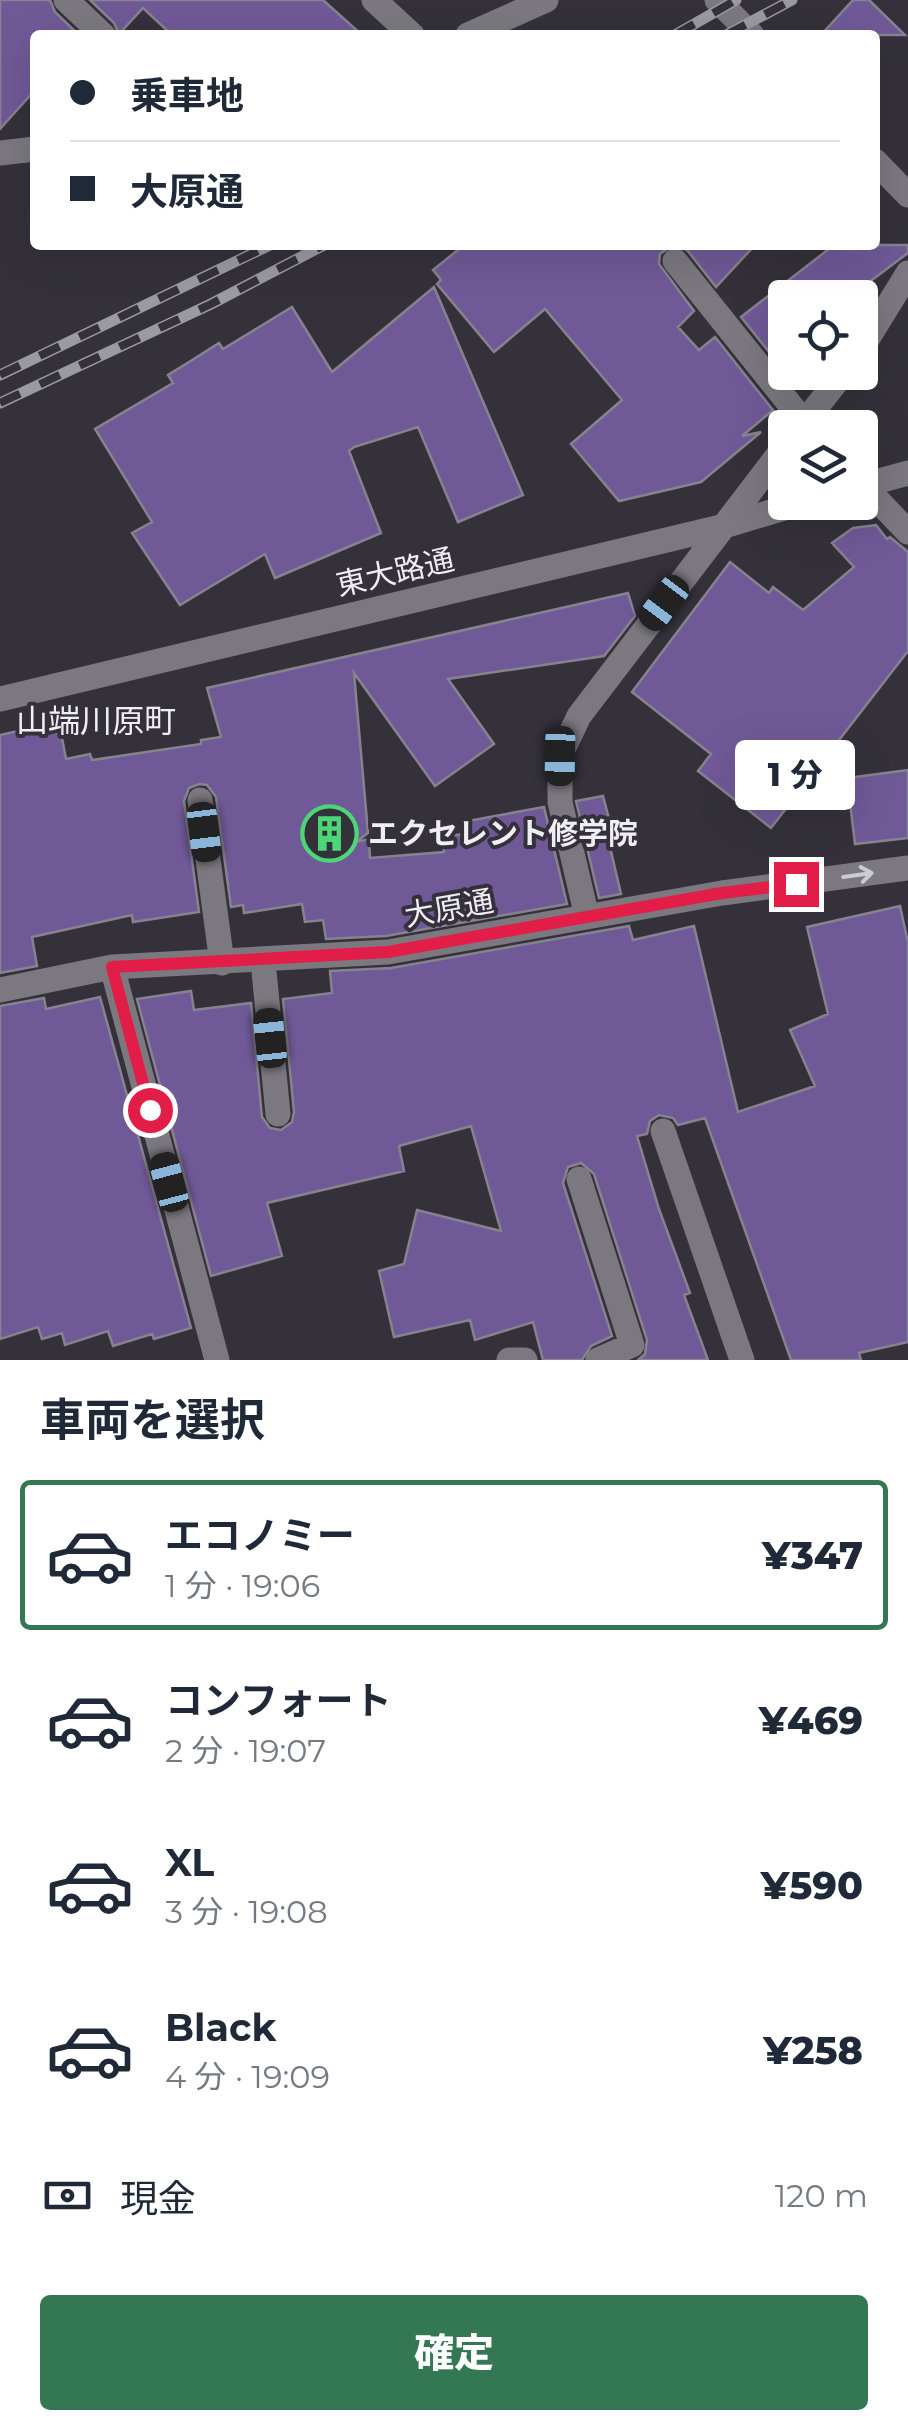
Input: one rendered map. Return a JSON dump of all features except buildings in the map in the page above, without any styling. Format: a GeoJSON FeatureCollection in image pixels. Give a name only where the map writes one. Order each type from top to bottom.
{"type":"FeatureCollection","features":[{"type":"Feature","properties":{"kind":"street"},"geometry":{"type":"LineString","coordinates":[[66,0],[98,30]]}},
{"type":"Feature","properties":{"kind":"street"},"geometry":{"type":"LineString","coordinates":[[374,0],[407,30]]}},
{"type":"Feature","properties":{"kind":"street"},"geometry":{"type":"LineString","coordinates":[[479,30],[546,0]]}},
{"type":"Feature","properties":{"kind":"street"},"geometry":{"type":"LineString","coordinates":[[717,0],[747,30]]}},
{"type":"Feature","properties":{"kind":"street"},"geometry":{"type":"LineString","coordinates":[[0,152],[30,149]]}},
{"type":"Feature","properties":{"kind":"street"},"geometry":{"type":"LineString","coordinates":[[880,166],[908,195]]}},
{"type":"Feature","properties":{"kind":"street"},"geometry":{"type":"LineString","coordinates":[[675,261],[790,410]]}},
{"type":"Feature","properties":{"kind":"street"},"geometry":{"type":"LineString","coordinates":[[878,321],[908,273]]}},
{"type":"Feature","properties":{"kind":"street"},"geometry":{"type":"LineString","coordinates":[[814,410],[830,390]]}},
{"type":"Feature","properties":{"kind":"street"},"geometry":{"type":"LineString","coordinates":[[586,917],[560,802],[560,756],[579,716],[768,468]]}},
{"type":"Feature","properties":{"kind":"street"},"geometry":{"type":"LineString","coordinates":[[878,481],[908,473]]}},
{"type":"Feature","properties":{"kind":"street"},"geometry":{"type":"LineString","coordinates":[[878,501],[908,532]]}},
{"type":"Feature","properties":{"kind":"street","name":"東大路通"},"geometry":{"type":"LineString","coordinates":[[0,699],[768,513]]}},
{"type":"Feature","properties":{"kind":"street"},"geometry":{"type":"LineString","coordinates":[[200,800],[222,963]]}},
{"type":"Feature","properties":{"kind":"street","name":"大原通"},"geometry":{"type":"LineString","coordinates":[[0,990],[112,967],[388,952],[722,893],[908,868]]}},
{"type":"Feature","properties":{"kind":"street"},"geometry":{"type":"LineString","coordinates":[[263,961],[278,1114]]}},
{"type":"Feature","properties":{"kind":"street"},"geometry":{"type":"LineString","coordinates":[[112,967],[217,1360]]}},
{"type":"Feature","properties":{"kind":"street"},"geometry":{"type":"LineString","coordinates":[[663,1130],[742,1360]]}},
{"type":"Feature","properties":{"kind":"street"},"geometry":{"type":"LineString","coordinates":[[578,1179],[632,1345],[598,1360]]}},
{"type":"Feature","properties":{"kind":"street"},"geometry":{"type":"LineString","coordinates":[[509,1360],[525,1360]]}},
{"type":"Feature","properties":{"kind":"railway"},"geometry":{"type":"LineString","coordinates":[[684,30],[736,0]]}},
{"type":"Feature","properties":{"kind":"railway"},"geometry":{"type":"LineString","coordinates":[[735,30],[792,0]]}},
{"type":"Feature","properties":{"kind":"railway"},"geometry":{"type":"LineString","coordinates":[[0,375],[260,250]]}},
{"type":"Feature","properties":{"kind":"railway"},"geometry":{"type":"LineString","coordinates":[[0,403],[211,304],[314,250]]}},
{"type":"Feature","properties":{"kind":"place","name":"エクセレント修学院"},"geometry":{"type":"Point","coordinates":[329,833]}},
{"type":"Feature","properties":{"kind":"district","name":"山端川原町"},"geometry":{"type":"Point","coordinates":[96,720]}},
{"type":"Feature","properties":{"kind":"route"},"geometry":{"type":"LineString","coordinates":[[150,1110],[112,967],[388,952],[722,893],[796,884]]}}]}
